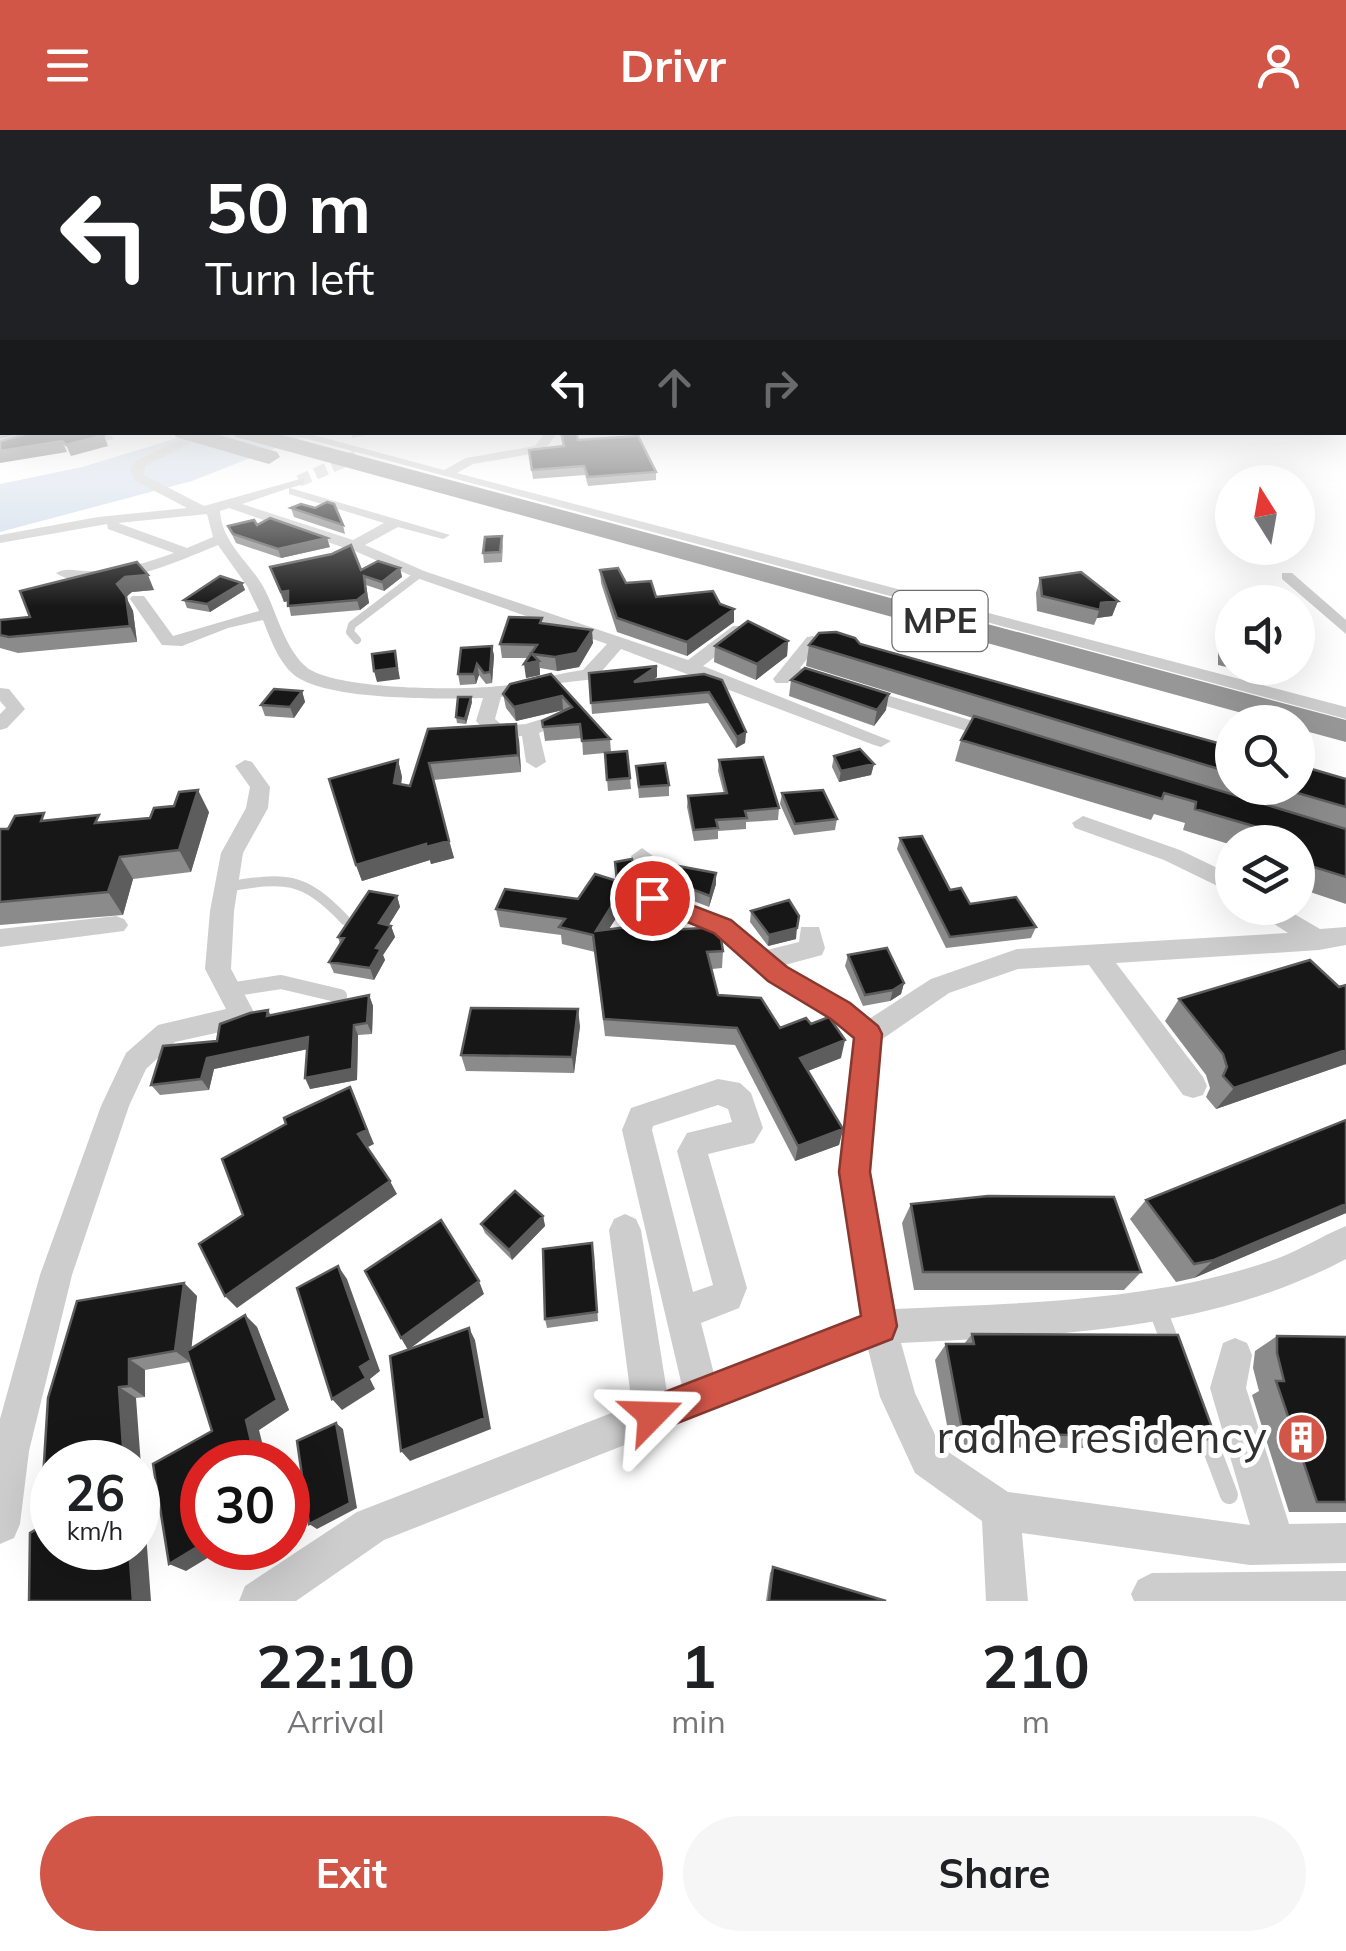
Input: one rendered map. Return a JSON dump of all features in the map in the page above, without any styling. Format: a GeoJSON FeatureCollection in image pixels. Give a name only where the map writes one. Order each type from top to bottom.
{"type":"FeatureCollection","features":[{"type":"Feature","properties":{"kind":"highway","name":"MPE"},"geometry":{"type":"LineString","coordinates":[[335,470],[1215,723]]}},
{"type":"Feature","properties":{"kind":"highway","name":"MPE"},"geometry":{"type":"LineString","coordinates":[[338,470],[1346,731]]}},
{"type":"Feature","properties":{"kind":"highway"},"geometry":{"type":"LineString","coordinates":[[1315,751],[1346,759]]}},
{"type":"Feature","properties":{"kind":"street"},"geometry":{"type":"LineString","coordinates":[[136,470],[138,477],[208,509],[214,530],[256,572],[285,653],[299,672],[356,686],[405,691],[494,691],[590,675],[619,642]]}},
{"type":"Feature","properties":{"kind":"street"},"geometry":{"type":"LineString","coordinates":[[0,539],[98,521],[233,504],[286,470]]}},
{"type":"Feature","properties":{"kind":"street"},"geometry":{"type":"LineString","coordinates":[[316,470],[396,522],[443,535]]}},
{"type":"Feature","properties":{"kind":"street"},"geometry":{"type":"LineString","coordinates":[[421,470],[1346,714]]}},
{"type":"Feature","properties":{"kind":"street"},"geometry":{"type":"LineString","coordinates":[[444,475],[454,470]]}},
{"type":"Feature","properties":{"kind":"street"},"geometry":{"type":"LineString","coordinates":[[233,504],[355,546],[419,574],[690,667],[881,742]]}},
{"type":"Feature","properties":{"kind":"street"},"geometry":{"type":"LineString","coordinates":[[329,557],[396,522]]}},
{"type":"Feature","properties":{"kind":"street"},"geometry":{"type":"LineString","coordinates":[[113,526],[187,553]]}},
{"type":"Feature","properties":{"kind":"street"},"geometry":{"type":"LineString","coordinates":[[64,574],[104,577],[221,539]]}},
{"type":"Feature","properties":{"kind":"street"},"geometry":{"type":"LineString","coordinates":[[134,544],[150,549],[162,544]]}},
{"type":"Feature","properties":{"kind":"street"},"geometry":{"type":"LineString","coordinates":[[1287,576],[1346,629]]}},
{"type":"Feature","properties":{"kind":"street"},"geometry":{"type":"LineString","coordinates":[[138,599],[168,640],[182,640],[222,624],[269,614]]}},
{"type":"Feature","properties":{"kind":"street"},"geometry":{"type":"LineString","coordinates":[[690,667],[740,629]]}},
{"type":"Feature","properties":{"kind":"street"},"geometry":{"type":"LineString","coordinates":[[767,697],[813,642]]}},
{"type":"Feature","properties":{"kind":"street"},"geometry":{"type":"LineString","coordinates":[[789,670],[1010,739]]}},
{"type":"Feature","properties":{"kind":"street"},"geometry":{"type":"LineString","coordinates":[[494,691],[485,721],[499,732],[528,730],[561,719]]}},
{"type":"Feature","properties":{"kind":"street"},"geometry":{"type":"LineString","coordinates":[[0,724],[16,710],[3,694]]}},
{"type":"Feature","properties":{"kind":"street"},"geometry":{"type":"LineString","coordinates":[[528,730],[534,740],[536,762]]}},
{"type":"Feature","properties":{"kind":"street"},"geometry":{"type":"LineString","coordinates":[[0,1524],[10,1451],[56,1275],[115,1106],[136,1061],[166,1032],[244,1016],[218,969],[232,852],[257,808],[260,787],[245,766]]}},
{"type":"Feature","properties":{"kind":"street"},"geometry":{"type":"LineString","coordinates":[[1083,823],[1172,856],[1215,878]]}},
{"type":"Feature","properties":{"kind":"street"},"geometry":{"type":"LineString","coordinates":[[642,856],[652,898],[722,926],[787,980],[840,1011],[868,1034]]}},
{"type":"Feature","properties":{"kind":"street"},"geometry":{"type":"LineString","coordinates":[[0,938],[116,925]]}},
{"type":"Feature","properties":{"kind":"street"},"geometry":{"type":"LineString","coordinates":[[1304,925],[1332,938]]}},
{"type":"Feature","properties":{"kind":"street"},"geometry":{"type":"LineString","coordinates":[[764,960],[814,948],[810,934]]}},
{"type":"Feature","properties":{"kind":"street"},"geometry":{"type":"LineString","coordinates":[[868,1034],[940,986],[1018,959],[1332,938]]}},
{"type":"Feature","properties":{"kind":"street"},"geometry":{"type":"LineString","coordinates":[[1096,955],[1193,1086]]}},
{"type":"Feature","properties":{"kind":"street"},"geometry":{"type":"LineString","coordinates":[[868,1034],[854,1172],[880,1326],[898,1397],[928,1460],[1001,1511],[1250,1545],[1346,1543]]}},
{"type":"Feature","properties":{"kind":"street"},"geometry":{"type":"LineString","coordinates":[[682,1312],[727,1296],[730,1288],[692,1151],[697,1143],[744,1133],[748,1128],[741,1102],[730,1092],[718,1092],[641,1117],[637,1130],[702,1395]]}},
{"type":"Feature","properties":{"kind":"street"},"geometry":{"type":"LineString","coordinates":[[625,1230],[652,1415]]}},
{"type":"Feature","properties":{"kind":"street"},"geometry":{"type":"LineString","coordinates":[[260,1601],[371,1526],[880,1326],[1003,1320],[1156,1305],[1270,1278],[1346,1242]]}},
{"type":"Feature","properties":{"kind":"street"},"geometry":{"type":"LineString","coordinates":[[1235,1355],[1228,1388],[1276,1544]]}},
{"type":"Feature","properties":{"kind":"street"},"geometry":{"type":"LineString","coordinates":[[1001,1511],[1007,1601]]}},
{"type":"Feature","properties":{"kind":"street"},"geometry":{"type":"LineString","coordinates":[[1152,1594],[1301,1597],[1346,1591]]}},
{"type":"Feature","properties":{"kind":"lane"},"geometry":{"type":"LineString","coordinates":[[357,640],[350,632],[352,625],[419,574]]}},
{"type":"Feature","properties":{"kind":"lane"},"geometry":{"type":"LineString","coordinates":[[226,887],[285,877],[316,888],[346,920]]}},
{"type":"Feature","properties":{"kind":"lane"},"geometry":{"type":"LineString","coordinates":[[229,990],[280,982],[340,996]]}},
{"type":"Feature","properties":{"kind":"lane"},"geometry":{"type":"LineString","coordinates":[[1156,1305],[1182,1374]]}},
{"type":"Feature","properties":{"kind":"lane"},"geometry":{"type":"LineString","coordinates":[[1196,1409],[1229,1496]]}},
{"type":"Feature","properties":{"kind":"water"},"geometry":{"type":"Polygon","coordinates":[[[69,470],[221,470],[192,481],[0,532],[0,484],[69,470]]]}},
{"type":"Feature","properties":{"kind":"building"},"geometry":{"type":"Polygon","coordinates":[[[585,470],[656,472],[588,477],[585,470]]]}},
{"type":"Feature","properties":{"kind":"building"},"geometry":{"type":"Polygon","coordinates":[[[327,502],[334,504],[343,525],[291,508],[301,504],[315,508],[327,502]]]}},
{"type":"Feature","properties":{"kind":"building"},"geometry":{"type":"Polygon","coordinates":[[[270,518],[327,538],[278,549],[233,534],[228,526],[254,520],[257,525],[270,518]]]}},
{"type":"Feature","properties":{"kind":"building"},"geometry":{"type":"Polygon","coordinates":[[[502,536],[500,552],[483,553],[485,537],[502,536]]]}},
{"type":"Feature","properties":{"kind":"building"},"geometry":{"type":"Polygon","coordinates":[[[351,545],[361,570],[378,561],[400,568],[382,582],[364,576],[366,593],[357,600],[288,606],[288,591],[281,592],[270,567],[332,554],[351,545]]]}},
{"type":"Feature","properties":{"kind":"building"},"geometry":{"type":"Polygon","coordinates":[[[137,562],[148,575],[125,577],[117,584],[126,596],[130,626],[0,635],[0,620],[30,617],[20,591],[137,562]]]}},
{"type":"Feature","properties":{"kind":"building"},"geometry":{"type":"Polygon","coordinates":[[[618,568],[626,583],[651,581],[656,597],[713,591],[720,604],[734,609],[687,642],[617,618],[600,570],[618,568]]]}},
{"type":"Feature","properties":{"kind":"building"},"geometry":{"type":"Polygon","coordinates":[[[1081,572],[1118,601],[1101,603],[1100,610],[1042,596],[1040,578],[1081,572]]]}},
{"type":"Feature","properties":{"kind":"building"},"geometry":{"type":"Polygon","coordinates":[[[220,576],[242,583],[207,604],[184,600],[220,576]]]}},
{"type":"Feature","properties":{"kind":"building"},"geometry":{"type":"Polygon","coordinates":[[[509,617],[542,618],[540,623],[592,630],[577,653],[555,657],[532,654],[539,661],[524,664],[537,645],[500,644],[509,617]]]}},
{"type":"Feature","properties":{"kind":"building"},"geometry":{"type":"Polygon","coordinates":[[[748,621],[788,641],[757,664],[715,646],[748,621]]]}},
{"type":"Feature","properties":{"kind":"building"},"geometry":{"type":"Polygon","coordinates":[[[836,632],[855,638],[860,644],[1215,742],[1215,768],[809,645],[819,633],[836,632]]]}},
{"type":"Feature","properties":{"kind":"building"},"geometry":{"type":"Polygon","coordinates":[[[492,646],[490,672],[484,673],[477,664],[474,674],[458,674],[461,648],[492,646]]]}},
{"type":"Feature","properties":{"kind":"building"},"geometry":{"type":"Polygon","coordinates":[[[395,651],[397,668],[374,671],[372,654],[395,651]]]}},
{"type":"Feature","properties":{"kind":"building"},"geometry":{"type":"Polygon","coordinates":[[[657,666],[634,682],[704,674],[722,680],[746,732],[737,737],[709,692],[591,703],[589,673],[657,666]]]}},
{"type":"Feature","properties":{"kind":"building"},"geometry":{"type":"Polygon","coordinates":[[[805,668],[889,694],[877,710],[791,680],[805,668]]]}},
{"type":"Feature","properties":{"kind":"building"},"geometry":{"type":"Polygon","coordinates":[[[551,674],[610,739],[582,741],[580,724],[543,727],[542,721],[572,707],[562,696],[514,707],[503,694],[510,684],[551,674]]]}},
{"type":"Feature","properties":{"kind":"building"},"geometry":{"type":"Polygon","coordinates":[[[274,689],[302,691],[290,707],[261,705],[274,689]]]}},
{"type":"Feature","properties":{"kind":"building"},"geometry":{"type":"Polygon","coordinates":[[[458,697],[471,697],[465,719],[456,717],[458,697]]]}},
{"type":"Feature","properties":{"kind":"building"},"geometry":{"type":"Polygon","coordinates":[[[974,716],[1215,789],[1215,805],[1267,805],[1346,829],[1346,877],[1315,867],[1315,825],[1250,825],[1195,809],[1196,802],[1164,793],[1162,799],[961,740],[974,716]]]}},
{"type":"Feature","properties":{"kind":"building"},"geometry":{"type":"Polygon","coordinates":[[[516,724],[518,755],[429,763],[449,841],[356,865],[329,779],[398,760],[394,783],[410,786],[428,729],[516,724]]]}},
{"type":"Feature","properties":{"kind":"building"},"geometry":{"type":"Polygon","coordinates":[[[860,749],[874,764],[841,771],[834,756],[860,749]]]}},
{"type":"Feature","properties":{"kind":"building"},"geometry":{"type":"Polygon","coordinates":[[[627,751],[630,778],[607,780],[605,753],[627,751]]]}},
{"type":"Feature","properties":{"kind":"building"},"geometry":{"type":"Polygon","coordinates":[[[763,757],[779,808],[745,811],[747,818],[716,820],[718,828],[694,830],[688,796],[727,793],[719,760],[763,757]]]}},
{"type":"Feature","properties":{"kind":"building"},"geometry":{"type":"Polygon","coordinates":[[[665,763],[669,785],[639,787],[636,766],[665,763]]]}},
{"type":"Feature","properties":{"kind":"building"},"geometry":{"type":"Polygon","coordinates":[[[1315,770],[1346,779],[1346,807],[1315,798],[1315,770]]]}},
{"type":"Feature","properties":{"kind":"building"},"geometry":{"type":"Polygon","coordinates":[[[198,790],[179,850],[120,857],[108,892],[0,902],[0,829],[8,829],[15,816],[44,813],[41,821],[99,815],[95,823],[150,818],[154,808],[174,806],[179,792],[198,790]]]}},
{"type":"Feature","properties":{"kind":"building"},"geometry":{"type":"Polygon","coordinates":[[[823,790],[837,819],[795,824],[782,793],[823,790]]]}},
{"type":"Feature","properties":{"kind":"building"},"geometry":{"type":"Polygon","coordinates":[[[922,836],[950,890],[961,888],[970,904],[1016,897],[1036,927],[950,937],[900,838],[922,836]]]}},
{"type":"Feature","properties":{"kind":"building"},"geometry":{"type":"Polygon","coordinates":[[[632,859],[637,877],[629,878],[596,931],[668,922],[669,930],[719,927],[723,951],[707,952],[718,995],[761,998],[780,1028],[806,1018],[811,1024],[829,1017],[845,1040],[800,1058],[843,1129],[798,1146],[737,1028],[604,1019],[593,935],[559,927],[565,919],[496,909],[505,889],[578,899],[595,874],[617,881],[615,862],[632,859]]]}},
{"type":"Feature","properties":{"kind":"building"},"geometry":{"type":"Polygon","coordinates":[[[673,865],[716,873],[710,896],[668,880],[673,865]]]}},
{"type":"Feature","properties":{"kind":"building"},"geometry":{"type":"Polygon","coordinates":[[[369,891],[397,896],[379,923],[391,926],[376,948],[381,949],[370,968],[329,962],[344,938],[338,937],[369,891]]]}},
{"type":"Feature","properties":{"kind":"building"},"geometry":{"type":"Polygon","coordinates":[[[789,900],[799,916],[797,928],[769,935],[751,911],[789,900]]]}},
{"type":"Feature","properties":{"kind":"building"},"geometry":{"type":"Polygon","coordinates":[[[887,948],[904,983],[893,990],[865,995],[848,955],[887,948]]]}},
{"type":"Feature","properties":{"kind":"building"},"geometry":{"type":"Polygon","coordinates":[[[1310,960],[1339,987],[1346,985],[1346,1050],[1234,1088],[1223,1076],[1227,1067],[1223,1054],[1179,999],[1310,960]]]}},
{"type":"Feature","properties":{"kind":"building"},"geometry":{"type":"Polygon","coordinates":[[[369,995],[367,1023],[354,1025],[352,1069],[305,1078],[308,1037],[207,1058],[201,1079],[151,1085],[163,1046],[217,1041],[220,1024],[250,1013],[268,1010],[267,1016],[369,995]]]}},
{"type":"Feature","properties":{"kind":"building"},"geometry":{"type":"Polygon","coordinates":[[[471,1008],[578,1009],[572,1057],[461,1055],[471,1008]]]}},
{"type":"Feature","properties":{"kind":"building"},"geometry":{"type":"Polygon","coordinates":[[[350,1087],[367,1130],[358,1134],[390,1181],[225,1296],[199,1244],[243,1215],[222,1159],[286,1124],[284,1118],[350,1087]]]}},
{"type":"Feature","properties":{"kind":"building"},"geometry":{"type":"Polygon","coordinates":[[[1346,1120],[1346,1204],[1214,1260],[1194,1264],[1146,1200],[1346,1120]]]}},
{"type":"Feature","properties":{"kind":"building"},"geometry":{"type":"Polygon","coordinates":[[[515,1191],[543,1216],[509,1250],[481,1224],[515,1191]]]}},
{"type":"Feature","properties":{"kind":"building"},"geometry":{"type":"Polygon","coordinates":[[[988,1196],[1114,1197],[1141,1272],[923,1272],[911,1204],[988,1196]]]}},
{"type":"Feature","properties":{"kind":"building"},"geometry":{"type":"Polygon","coordinates":[[[441,1220],[479,1281],[401,1338],[365,1271],[441,1220]]]}},
{"type":"Feature","properties":{"kind":"building"},"geometry":{"type":"Polygon","coordinates":[[[592,1243],[597,1312],[545,1319],[543,1249],[592,1243]]]}},
{"type":"Feature","properties":{"kind":"building"},"geometry":{"type":"Polygon","coordinates":[[[338,1266],[371,1360],[360,1367],[366,1378],[332,1399],[297,1288],[338,1266]]]}},
{"type":"Feature","properties":{"kind":"building"},"geometry":{"type":"Polygon","coordinates":[[[184,1283],[175,1351],[129,1359],[129,1386],[119,1387],[123,1440],[45,1440],[48,1398],[77,1301],[184,1283]]]}},
{"type":"Feature","properties":{"kind":"building"},"geometry":{"type":"Polygon","coordinates":[[[245,1315],[277,1400],[246,1420],[251,1440],[196,1440],[212,1431],[187,1351],[245,1315]]]}},
{"type":"Feature","properties":{"kind":"building"},"geometry":{"type":"Polygon","coordinates":[[[469,1328],[485,1418],[401,1451],[390,1356],[469,1328]]]}},
{"type":"Feature","properties":{"kind":"building"},"geometry":{"type":"Polygon","coordinates":[[[972,1334],[1178,1335],[1215,1436],[963,1434],[946,1344],[974,1344],[972,1334]]]}},
{"type":"Feature","properties":{"kind":"building"},"geometry":{"type":"Polygon","coordinates":[[[1277,1336],[1346,1337],[1346,1502],[1317,1502],[1276,1381],[1284,1381],[1277,1336]]]}},
{"type":"Feature","properties":{"kind":"building"},"geometry":{"type":"Polygon","coordinates":[[[336,1423],[350,1503],[310,1523],[310,1440],[299,1440],[336,1423]]]}},
{"type":"Feature","properties":{"kind":"building"},"geometry":{"type":"Polygon","coordinates":[[[180,1449],[180,1557],[169,1564],[160,1508],[160,1460],[180,1449]]]}},
{"type":"Feature","properties":{"kind":"building"},"geometry":{"type":"Polygon","coordinates":[[[30,1533],[30,1570],[131,1570],[133,1601],[29,1601],[30,1533]]]}},
{"type":"Feature","properties":{"kind":"building"},"geometry":{"type":"Polygon","coordinates":[[[773,1567],[886,1601],[769,1601],[773,1567]]]}},
{"type":"Feature","properties":{"kind":"tunnel"},"geometry":{"type":"LineString","coordinates":[[299,481],[325,470]]}},
{"type":"Feature","properties":{"kind":"place","name":"radhe residency"},"geometry":{"type":"Point","coordinates":[1302,1437]}},
{"type":"Feature","properties":{"kind":"route"},"geometry":{"type":"LineString","coordinates":[[652,898],[722,926],[778,974],[840,1011],[868,1034],[854,1172],[880,1326],[652,1415]]}}]}
